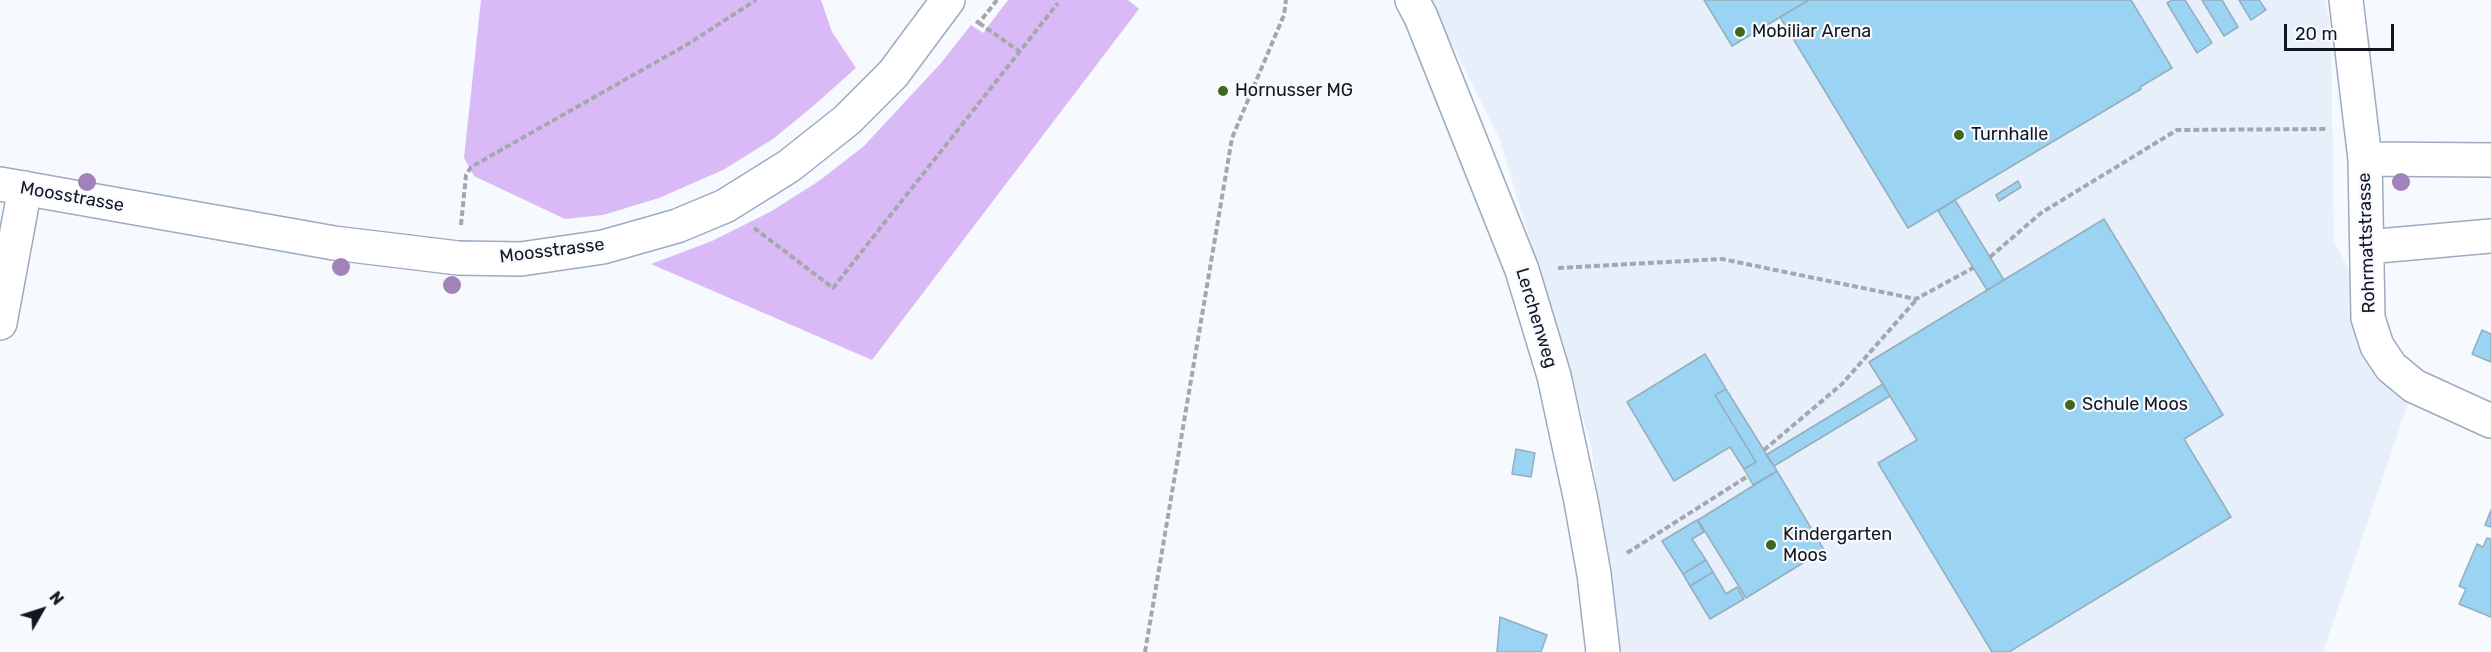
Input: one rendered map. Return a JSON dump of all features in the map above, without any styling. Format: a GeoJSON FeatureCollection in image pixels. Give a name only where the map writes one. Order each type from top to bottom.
{"type":"FeatureCollection","features":[{"type":"Feature","properties":{"kind":"street","name":"Moosstrasse"},"geometry":{"type":"LineString","coordinates":[[13,186],[334,243],[458,258],[520,259],[603,247],[677,226],[725,206],[789,166],[847,120],[893,74],[948,0]]}},
{"type":"Feature","properties":{"kind":"street","name":"Lerchenweg"},"geometry":{"type":"LineString","coordinates":[[1412,0],[1421,17],[1522,270],[1557,387],[1594,574],[1603,652]]}},
{"type":"Feature","properties":{"kind":"street","name":"Rohrmattstrasse"},"geometry":{"type":"LineString","coordinates":[[2346,0],[2363,144],[2368,318],[2377,346],[2391,367],[2414,386],[2491,421]]}},
{"type":"Feature","properties":{"kind":"street"},"geometry":{"type":"LineString","coordinates":[[2363,144],[2491,160]]}},
{"type":"Feature","properties":{"kind":"street"},"geometry":{"type":"LineString","coordinates":[[0,323],[13,186]]}},
{"type":"Feature","properties":{"kind":"street"},"geometry":{"type":"LineString","coordinates":[[2367,247],[2491,236]]}},
{"type":"Feature","properties":{"kind":"path"},"geometry":{"type":"LineString","coordinates":[[458,258],[466,175],[471,167],[688,44],[756,0]]}},
{"type":"Feature","properties":{"kind":"path"},"geometry":{"type":"LineString","coordinates":[[1145,652],[1232,138],[1284,15],[1286,0]]}},
{"type":"Feature","properties":{"kind":"path"},"geometry":{"type":"LineString","coordinates":[[725,206],[833,288],[1058,3]]}},
{"type":"Feature","properties":{"kind":"path"},"geometry":{"type":"LineString","coordinates":[[979,23],[1019,51]]}},
{"type":"Feature","properties":{"kind":"path"},"geometry":{"type":"LineString","coordinates":[[1990,257],[2041,213],[2176,130],[2363,144]]}},
{"type":"Feature","properties":{"kind":"path"},"geometry":{"type":"LineString","coordinates":[[1522,270],[1722,259],[1916,299]]}},
{"type":"Feature","properties":{"kind":"path"},"geometry":{"type":"LineString","coordinates":[[1764,450],[1842,384],[1916,299],[1973,268]]}},
{"type":"Feature","properties":{"kind":"path"},"geometry":{"type":"LineString","coordinates":[[1594,574],[1748,476]]}},
{"type":"Feature","properties":{"kind":"shaded area"},"geometry":{"type":"Polygon","coordinates":[[[481,0],[821,0],[832,32],[856,68],[773,139],[723,170],[659,198],[603,215],[565,219],[474,176],[464,158],[481,0]]]}},
{"type":"Feature","properties":{"kind":"shaded area"},"geometry":{"type":"Polygon","coordinates":[[[1008,0],[1128,0],[1139,9],[872,360],[651,264],[712,241],[770,212],[819,181],[864,146],[941,63],[971,25],[983,33],[1008,0]]]}},
{"type":"Feature","properties":{"kind":"shaded area"},"geometry":{"type":"Polygon","coordinates":[[[1430,0],[2325,0],[2331,29],[2334,242],[2414,386],[2323,652],[1619,652],[1591,445],[1500,140],[1430,0]]]}},
{"type":"Feature","properties":{"kind":"building","name":"Mobiliar Arena"},"geometry":{"type":"Polygon","coordinates":[[[1704,0],[1809,0],[1732,46],[1704,0]]]}},
{"type":"Feature","properties":{"kind":"building","name":"Turnhalle"},"geometry":{"type":"Polygon","coordinates":[[[1809,0],[2131,0],[2172,68],[2140,87],[2141,89],[1908,228],[1780,17],[1809,0]]]}},
{"type":"Feature","properties":{"kind":"building"},"geometry":{"type":"Polygon","coordinates":[[[2172,0],[2185,0],[2212,43],[2197,53],[2167,3],[2172,0]]]}},
{"type":"Feature","properties":{"kind":"building"},"geometry":{"type":"Polygon","coordinates":[[[2202,0],[2222,0],[2238,27],[2224,36],[2202,0]]]}},
{"type":"Feature","properties":{"kind":"building"},"geometry":{"type":"Polygon","coordinates":[[[2239,0],[2259,0],[2266,10],[2251,20],[2239,0]]]}},
{"type":"Feature","properties":{"kind":"building"},"geometry":{"type":"Polygon","coordinates":[[[2018,181],[2021,187],[1999,201],[1996,195],[2018,181]]]}},
{"type":"Feature","properties":{"kind":"building"},"geometry":{"type":"Polygon","coordinates":[[[1955,200],[2004,280],[1987,290],[1938,211],[1955,200]]]}},
{"type":"Feature","properties":{"kind":"building"},"geometry":{"type":"Polygon","coordinates":[[[2104,219],[2223,415],[2184,439],[2231,517],[2009,652],[1992,652],[1878,463],[1917,440],[1869,362],[2104,219]]]}},
{"type":"Feature","properties":{"kind":"building"},"geometry":{"type":"Polygon","coordinates":[[[2482,330],[2491,334],[2491,362],[2472,354],[2482,330]]]}},
{"type":"Feature","properties":{"kind":"building"},"geometry":{"type":"Polygon","coordinates":[[[1705,354],[1726,389],[1715,395],[1756,462],[1744,469],[1730,447],[1674,481],[1627,402],[1705,354]]]}},
{"type":"Feature","properties":{"kind":"building"},"geometry":{"type":"Polygon","coordinates":[[[1883,384],[1890,396],[1774,466],[1766,455],[1883,384]]]}},
{"type":"Feature","properties":{"kind":"building"},"geometry":{"type":"Polygon","coordinates":[[[1726,389],[1777,471],[1753,485],[1744,469],[1756,462],[1715,395],[1726,389]]]}},
{"type":"Feature","properties":{"kind":"building"},"geometry":{"type":"Polygon","coordinates":[[[1516,449],[1535,453],[1531,477],[1512,474],[1516,449]]]}},
{"type":"Feature","properties":{"kind":"building"},"geometry":{"type":"Polygon","coordinates":[[[1777,471],[1824,550],[1746,598],[1698,520],[1777,471]]]}},
{"type":"Feature","properties":{"kind":"building"},"geometry":{"type":"Polygon","coordinates":[[[2491,510],[2491,527],[2485,525],[2491,510]]]}},
{"type":"Feature","properties":{"kind":"building"},"geometry":{"type":"Polygon","coordinates":[[[1697,520],[1704,532],[1692,539],[1706,560],[1683,574],[1662,541],[1697,520]]]}},
{"type":"Feature","properties":{"kind":"building"},"geometry":{"type":"Polygon","coordinates":[[[2487,538],[2491,539],[2491,617],[2459,604],[2466,589],[2459,586],[2477,544],[2483,547],[2487,538]]]}},
{"type":"Feature","properties":{"kind":"building"},"geometry":{"type":"Polygon","coordinates":[[[1706,560],[1713,572],[1690,586],[1683,574],[1706,560]]]}},
{"type":"Feature","properties":{"kind":"building"},"geometry":{"type":"Polygon","coordinates":[[[1713,572],[1726,594],[1737,587],[1744,599],[1710,619],[1690,586],[1713,572]]]}},
{"type":"Feature","properties":{"kind":"building"},"geometry":{"type":"Polygon","coordinates":[[[1500,617],[1547,635],[1541,652],[1497,652],[1500,617]]]}},
{"type":"Feature","properties":{"kind":"place","name":"Mobiliar Arena"},"geometry":{"type":"Point","coordinates":[1740,32]}},
{"type":"Feature","properties":{"kind":"place","name":"Hornusser MG"},"geometry":{"type":"Point","coordinates":[1223,91]}},
{"type":"Feature","properties":{"kind":"place","name":"Turnhalle"},"geometry":{"type":"Point","coordinates":[1959,135]}},
{"type":"Feature","properties":{"kind":"place","name":"Schule Moos"},"geometry":{"type":"Point","coordinates":[2070,405]}},
{"type":"Feature","properties":{"kind":"place","name":"Kindergarten Moos"},"geometry":{"type":"Point","coordinates":[1771,545]}}]}
